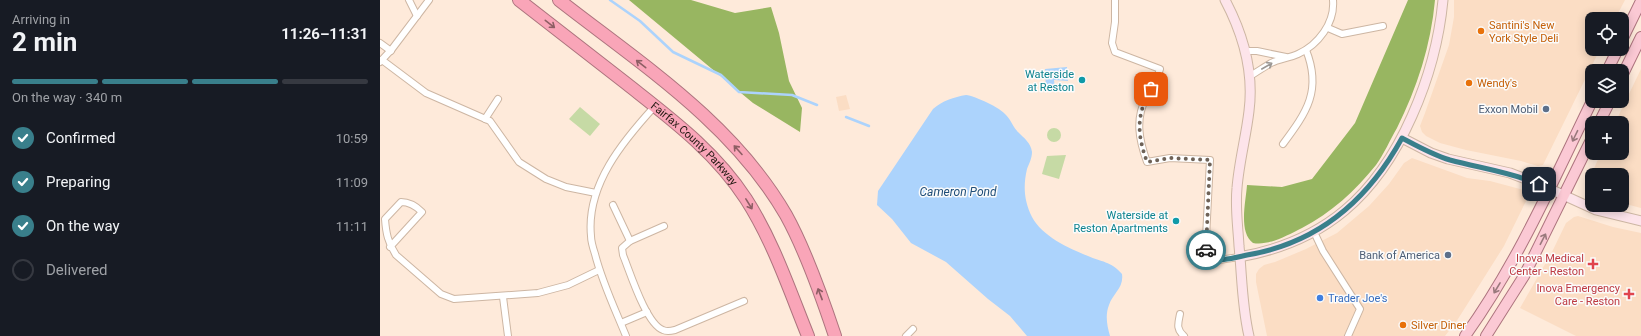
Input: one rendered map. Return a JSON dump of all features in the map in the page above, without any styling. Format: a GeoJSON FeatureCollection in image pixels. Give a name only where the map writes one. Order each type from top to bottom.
{"type":"FeatureCollection","features":[{"type":"Feature","properties":{"kind":"highway","name":"Fairfax County Parkway"},"geometry":{"type":"LineString","coordinates":[[519,0],[655,106],[703,147],[721,165],[755,214],[774,250],[807,336]]}},
{"type":"Feature","properties":{"kind":"highway"},"geometry":{"type":"LineString","coordinates":[[559,0],[699,110],[723,132],[752,165],[798,237],[835,334]]}},
{"type":"Feature","properties":{"kind":"main road"},"geometry":{"type":"LineString","coordinates":[[1629,26],[1641,1]]}},
{"type":"Feature","properties":{"kind":"main road"},"geometry":{"type":"LineString","coordinates":[[1628,64],[1641,38]]}},
{"type":"Feature","properties":{"kind":"main road"},"geometry":{"type":"LineString","coordinates":[[1465,336],[1507,270],[1589,108]]}},
{"type":"Feature","properties":{"kind":"main road"},"geometry":{"type":"LineString","coordinates":[[1486,336],[1524,276],[1585,152]]}},
{"type":"Feature","properties":{"kind":"street"},"geometry":{"type":"LineString","coordinates":[[409,0],[417,16]]}},
{"type":"Feature","properties":{"kind":"street"},"geometry":{"type":"LineString","coordinates":[[429,0],[381,61],[426,93],[490,121],[519,162],[546,179],[566,187],[596,193]]}},
{"type":"Feature","properties":{"kind":"street"},"geometry":{"type":"LineString","coordinates":[[1115,0],[1115,22],[1112,43],[1115,52],[1160,69],[1157,79],[1145,99],[1141,110],[1139,123],[1139,138],[1147,162],[1170,158],[1210,160],[1206,258],[1219,260],[1276,249],[1314,232],[1343,212],[1376,180],[1391,159],[1402,138],[1420,99],[1431,70],[1444,0]]}},
{"type":"Feature","properties":{"kind":"street"},"geometry":{"type":"LineString","coordinates":[[1225,0],[1238,28],[1246,51],[1250,76],[1250,109],[1237,189],[1236,210],[1239,257],[1249,336]]}},
{"type":"Feature","properties":{"kind":"street"},"geometry":{"type":"LineString","coordinates":[[1250,76],[1271,63],[1306,50],[1328,28],[1332,17],[1333,0]]}},
{"type":"Feature","properties":{"kind":"street"},"geometry":{"type":"LineString","coordinates":[[1328,28],[1342,34],[1383,26]]}},
{"type":"Feature","properties":{"kind":"street"},"geometry":{"type":"LineString","coordinates":[[380,42],[391,50]]}},
{"type":"Feature","properties":{"kind":"street"},"geometry":{"type":"LineString","coordinates":[[1284,144],[1304,115],[1313,87],[1313,74],[1306,50]]}},
{"type":"Feature","properties":{"kind":"street"},"geometry":{"type":"LineString","coordinates":[[1246,51],[1286,57]]}},
{"type":"Feature","properties":{"kind":"street"},"geometry":{"type":"LineString","coordinates":[[485,119],[498,99]]}},
{"type":"Feature","properties":{"kind":"street"},"geometry":{"type":"LineString","coordinates":[[626,336],[599,270],[590,236],[592,212],[596,193],[606,171],[623,145],[655,106]]}},
{"type":"Feature","properties":{"kind":"street"},"geometry":{"type":"LineString","coordinates":[[1402,138],[1431,153],[1448,159],[1510,173],[1596,210],[1641,221]]}},
{"type":"Feature","properties":{"kind":"street"},"geometry":{"type":"LineString","coordinates":[[390,247],[422,212],[417,207],[406,202],[401,202],[384,220],[387,240],[390,247],[441,294],[454,299],[503,297],[538,293],[568,285],[599,270]]}},
{"type":"Feature","properties":{"kind":"street"},"geometry":{"type":"LineString","coordinates":[[614,205],[630,241]]}},
{"type":"Feature","properties":{"kind":"street"},"geometry":{"type":"LineString","coordinates":[[664,226],[630,241],[622,248],[623,255],[647,312],[654,324],[662,330],[676,330],[744,301]]}},
{"type":"Feature","properties":{"kind":"street"},"geometry":{"type":"LineString","coordinates":[[1314,232],[1360,309],[1348,336]]}},
{"type":"Feature","properties":{"kind":"street"},"geometry":{"type":"LineString","coordinates":[[503,297],[508,336]]}},
{"type":"Feature","properties":{"kind":"street"},"geometry":{"type":"LineString","coordinates":[[621,323],[647,312]]}},
{"type":"Feature","properties":{"kind":"street"},"geometry":{"type":"LineString","coordinates":[[1180,314],[1178,328],[1184,336]]}},
{"type":"Feature","properties":{"kind":"street"},"geometry":{"type":"LineString","coordinates":[[906,336],[913,329]]}},
{"type":"Feature","properties":{"kind":"shaded area"},"geometry":{"type":"Polygon","coordinates":[[[1454,0],[1625,0],[1619,12],[1585,12],[1585,56],[1597,56],[1593,64],[1585,64],[1585,80],[1543,165],[1538,166],[1440,143],[1426,136],[1422,132],[1420,126],[1449,45],[1454,17],[1454,0]]]}},
{"type":"Feature","properties":{"kind":"shaded area"},"geometry":{"type":"Polygon","coordinates":[[[1641,69],[1641,208],[1629,205],[1629,168],[1594,168],[1598,160],[1629,160],[1629,116],[1618,116],[1622,108],[1629,108],[1629,94],[1641,69]]]}},
{"type":"Feature","properties":{"kind":"shaded area"},"geometry":{"type":"Polygon","coordinates":[[[846,95],[850,109],[839,111],[836,97],[846,95]]]}},
{"type":"Feature","properties":{"kind":"shaded area"},"geometry":{"type":"Polygon","coordinates":[[[1412,158],[1467,178],[1490,181],[1520,189],[1525,191],[1527,195],[1527,199],[1504,246],[1458,319],[1445,336],[1267,336],[1256,282],[1256,274],[1259,269],[1264,265],[1306,249],[1337,233],[1369,206],[1389,184],[1404,163],[1412,158]]]}},
{"type":"Feature","properties":{"kind":"shaded area","name":"Inova Medical Center - Reston"},"geometry":{"type":"Polygon","coordinates":[[[1578,216],[1613,227],[1641,233],[1641,336],[1576,336],[1520,308],[1552,252],[1566,223],[1578,216]]]}},
{"type":"Feature","properties":{"kind":"green space"},"geometry":{"type":"Polygon","coordinates":[[[629,0],[691,0],[735,13],[771,7],[779,33],[789,81],[802,108],[800,132],[753,103],[629,0]]]}},
{"type":"Feature","properties":{"kind":"green space"},"geometry":{"type":"Polygon","coordinates":[[[1408,0],[1435,0],[1433,17],[1417,82],[1397,128],[1379,161],[1368,175],[1342,201],[1313,222],[1278,239],[1259,244],[1253,243],[1248,238],[1244,224],[1247,185],[1282,187],[1312,179],[1355,123],[1408,0]]]}},
{"type":"Feature","properties":{"kind":"green space"},"geometry":{"type":"Polygon","coordinates":[[[580,107],[600,124],[590,136],[569,119],[580,107]]]}},
{"type":"Feature","properties":{"kind":"green space"},"geometry":{"type":"Polygon","coordinates":[[[1051,128],[1057,128],[1061,132],[1061,138],[1057,142],[1051,142],[1047,138],[1047,132],[1051,128]]]}},
{"type":"Feature","properties":{"kind":"green space"},"geometry":{"type":"Polygon","coordinates":[[[1066,155],[1059,179],[1042,174],[1047,156],[1066,155]]]}},
{"type":"Feature","properties":{"kind":"water"},"geometry":{"type":"Polygon","coordinates":[[[1067,67],[1068,81],[1054,80],[1055,89],[1046,90],[1045,69],[1067,67]]]}},
{"type":"Feature","properties":{"kind":"water","name":"Cameron Pond"},"geometry":{"type":"Polygon","coordinates":[[[966,95],[988,103],[1003,112],[1030,146],[1032,154],[1027,169],[1025,193],[1029,211],[1036,224],[1056,241],[1080,253],[1110,264],[1122,274],[1120,287],[1111,301],[1107,313],[1110,336],[1027,336],[1010,316],[946,262],[911,243],[892,219],[877,205],[878,191],[933,109],[948,100],[966,95]]]}},
{"type":"Feature","properties":{"kind":"waterway"},"geometry":{"type":"LineString","coordinates":[[610,0],[640,21],[673,52],[721,75],[739,92],[792,95],[817,105]]}},
{"type":"Feature","properties":{"kind":"waterway"},"geometry":{"type":"LineString","coordinates":[[846,117],[869,126]]}},
{"type":"Feature","properties":{"kind":"way so far"},"geometry":{"type":"LineString","coordinates":[[1151,89],[1141,110],[1139,123],[1139,138],[1147,162],[1170,158],[1210,160],[1206,250]]}},
{"type":"Feature","properties":{"kind":"place","name":"Santini's New York Style Deli"},"geometry":{"type":"Point","coordinates":[1481,31]}},
{"type":"Feature","properties":{"kind":"place","name":"Waterside at Reston"},"geometry":{"type":"Point","coordinates":[1082,80]}},
{"type":"Feature","properties":{"kind":"place","name":"Wendy's"},"geometry":{"type":"Point","coordinates":[1469,83]}},
{"type":"Feature","properties":{"kind":"place","name":"Exxon Mobil"},"geometry":{"type":"Point","coordinates":[1546,109]}},
{"type":"Feature","properties":{"kind":"place","name":"Waterside at Reston Apartments"},"geometry":{"type":"Point","coordinates":[1176,221]}},
{"type":"Feature","properties":{"kind":"place","name":"Bank of America"},"geometry":{"type":"Point","coordinates":[1448,255]}},
{"type":"Feature","properties":{"kind":"place","name":"Inova Medical Center - Reston"},"geometry":{"type":"Point","coordinates":[1593,264]}},
{"type":"Feature","properties":{"kind":"place","name":"Inova Emergency Care - Reston"},"geometry":{"type":"Point","coordinates":[1629,294]}},
{"type":"Feature","properties":{"kind":"place","name":"Trader Joe's"},"geometry":{"type":"Point","coordinates":[1320,298]}},
{"type":"Feature","properties":{"kind":"place","name":"Silver Diner"},"geometry":{"type":"Point","coordinates":[1403,325]}},
{"type":"Feature","properties":{"kind":"route"},"geometry":{"type":"LineString","coordinates":[[1206,250],[1206,258],[1212,260],[1229,260],[1276,249],[1309,235],[1326,225],[1349,207],[1376,180],[1391,159],[1402,138],[1431,153],[1448,159],[1510,173],[1539,184]]}}]}
